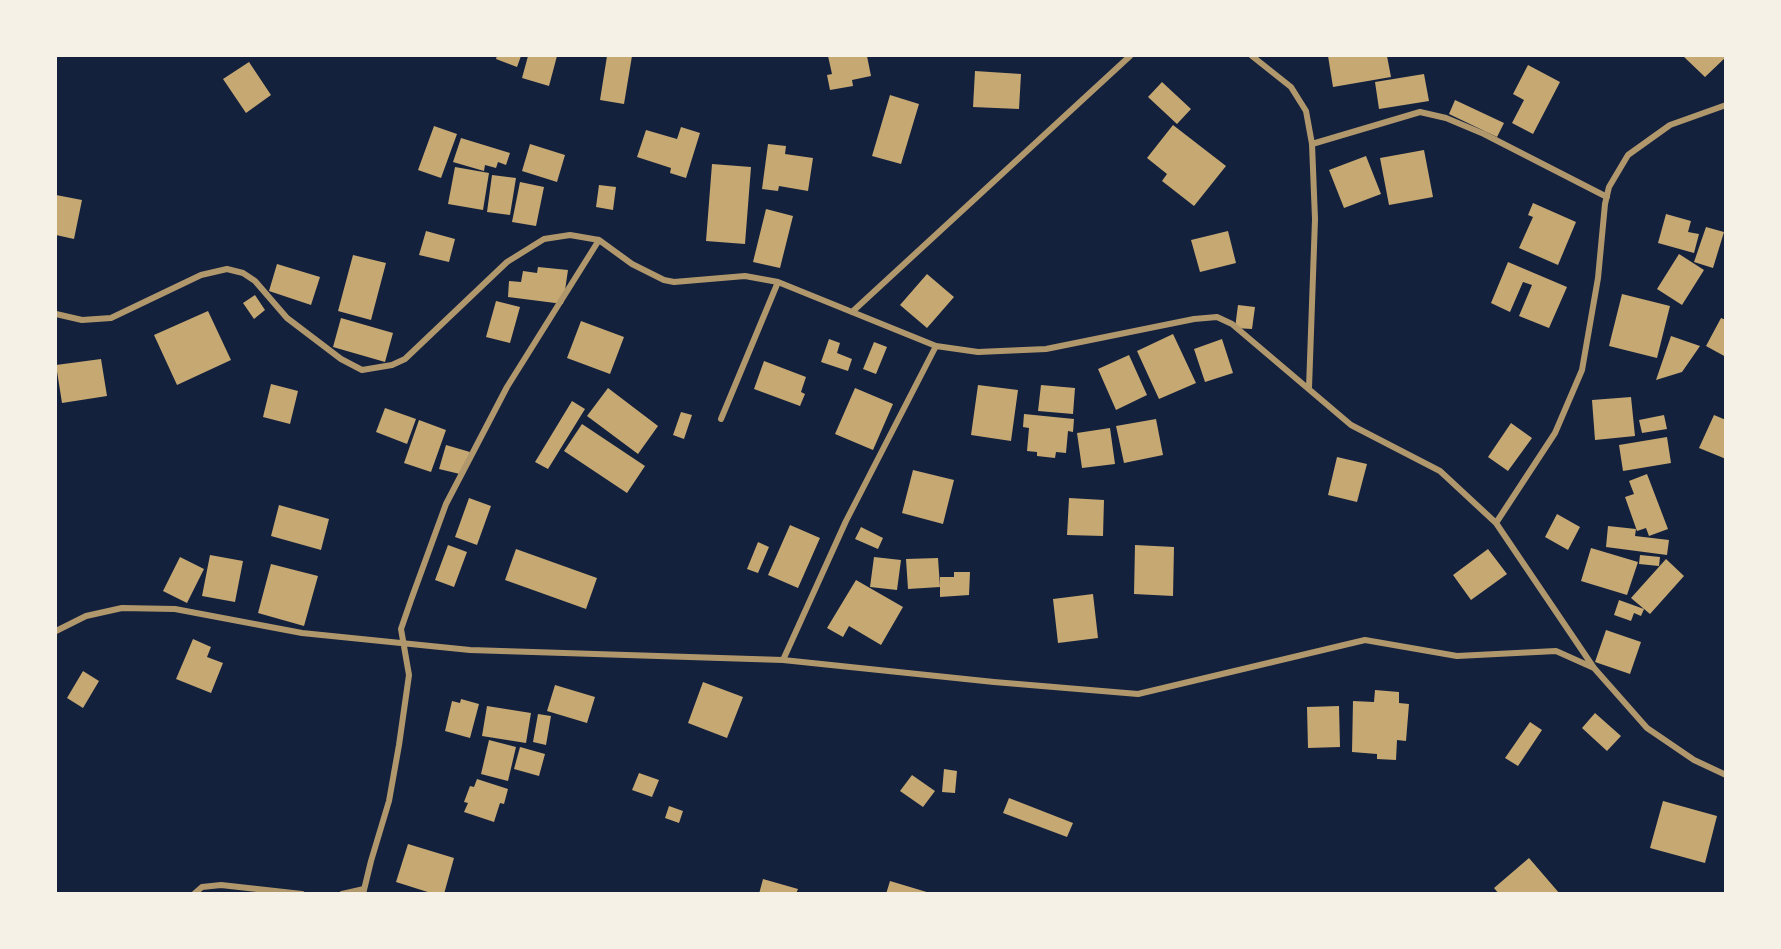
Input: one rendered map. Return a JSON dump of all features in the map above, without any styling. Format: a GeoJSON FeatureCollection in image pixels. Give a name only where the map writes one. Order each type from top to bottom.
{"type":"FeatureCollection","features":[{"type":"Feature","properties":{"kind":"street"},"geometry":{"type":"LineString","coordinates":[[852,312],[1130,56]]}},
{"type":"Feature","properties":{"kind":"street"},"geometry":{"type":"LineString","coordinates":[[1252,56],[1291,87],[1306,111],[1312,144],[1315,219],[1309,388]]}},
{"type":"Feature","properties":{"kind":"street"},"geometry":{"type":"LineString","coordinates":[[1496,523],[1555,433],[1582,370],[1598,278],[1609,187],[1628,155],[1670,125],[1725,105]]}},
{"type":"Feature","properties":{"kind":"street"},"geometry":{"type":"LineString","coordinates":[[1312,144],[1420,112],[1446,118],[1484,134],[1607,196]]}},
{"type":"Feature","properties":{"kind":"street"},"geometry":{"type":"LineString","coordinates":[[56,314],[82,320],[111,318],[201,275],[227,269],[243,273],[255,281],[287,318],[341,359],[362,370],[375,370],[405,359],[507,262],[544,239],[570,236],[599,240],[632,264],[663,280],[674,282],[745,276],[778,282],[936,346],[978,352],[1046,349],[1194,319],[1217,317],[1232,324],[1351,425],[1440,471],[1496,523],[1594,669],[1647,728],[1694,760],[1725,775]]}},
{"type":"Feature","properties":{"kind":"street"},"geometry":{"type":"LineString","coordinates":[[342,894],[364,891],[389,801],[409,675],[401,629],[446,504],[507,387],[599,240]]}},
{"type":"Feature","properties":{"kind":"street"},"geometry":{"type":"LineString","coordinates":[[721,419],[778,282]]}},
{"type":"Feature","properties":{"kind":"street"},"geometry":{"type":"LineString","coordinates":[[783,660],[846,521],[936,346]]}},
{"type":"Feature","properties":{"kind":"street"},"geometry":{"type":"LineString","coordinates":[[56,631],[86,616],[122,608],[176,609],[302,633],[470,651],[783,660],[1138,694],[1365,640],[1457,656],[1556,651],[1594,669]]}},
{"type":"Feature","properties":{"kind":"street"},"geometry":{"type":"LineString","coordinates":[[194,894],[202,887],[221,885],[302,894]]}},
{"type":"Feature","properties":{"kind":"building"},"geometry":{"type":"Polygon","coordinates":[[[497,56],[521,56],[517,67],[496,59],[497,56]]]}},
{"type":"Feature","properties":{"kind":"building"},"geometry":{"type":"Polygon","coordinates":[[[528,56],[557,56],[549,86],[522,78],[528,56]]]}},
{"type":"Feature","properties":{"kind":"building"},"geometry":{"type":"Polygon","coordinates":[[[607,56],[632,56],[624,104],[600,100],[607,56]]]}},
{"type":"Feature","properties":{"kind":"building"},"geometry":{"type":"Polygon","coordinates":[[[828,56],[867,56],[871,76],[852,80],[853,86],[830,90],[827,75],[832,74],[828,56]]]}},
{"type":"Feature","properties":{"kind":"building"},"geometry":{"type":"Polygon","coordinates":[[[1328,56],[1387,56],[1391,77],[1333,87],[1328,56]]]}},
{"type":"Feature","properties":{"kind":"building"},"geometry":{"type":"Polygon","coordinates":[[[1683,56],[1726,56],[1726,57],[1705,77],[1683,56]]]}},
{"type":"Feature","properties":{"kind":"building"},"geometry":{"type":"Polygon","coordinates":[[[249,62],[271,95],[246,113],[223,79],[249,62]]]}},
{"type":"Feature","properties":{"kind":"building"},"geometry":{"type":"Polygon","coordinates":[[[1528,65],[1560,82],[1533,134],[1512,123],[1524,100],[1513,94],[1528,65]]]}},
{"type":"Feature","properties":{"kind":"building"},"geometry":{"type":"Polygon","coordinates":[[[975,71],[1021,74],[1019,109],[973,107],[975,71]]]}},
{"type":"Feature","properties":{"kind":"building"},"geometry":{"type":"Polygon","coordinates":[[[1424,74],[1429,101],[1379,109],[1375,82],[1424,74]]]}},
{"type":"Feature","properties":{"kind":"building"},"geometry":{"type":"Polygon","coordinates":[[[1162,82],[1191,109],[1177,124],[1148,97],[1162,82]]]}},
{"type":"Feature","properties":{"kind":"building"},"geometry":{"type":"Polygon","coordinates":[[[890,95],[919,104],[901,164],[872,156],[890,95]]]}},
{"type":"Feature","properties":{"kind":"building"},"geometry":{"type":"Polygon","coordinates":[[[1455,100],[1504,123],[1497,137],[1449,114],[1455,100]]]}},
{"type":"Feature","properties":{"kind":"building"},"geometry":{"type":"Polygon","coordinates":[[[1173,125],[1226,166],[1194,206],[1162,181],[1167,174],[1147,158],[1173,125]]]}},
{"type":"Feature","properties":{"kind":"building"},"geometry":{"type":"Polygon","coordinates":[[[434,126],[457,134],[441,178],[418,170],[434,126]]]}},
{"type":"Feature","properties":{"kind":"building"},"geometry":{"type":"Polygon","coordinates":[[[681,127],[700,133],[686,178],[670,173],[671,168],[637,157],[646,130],[677,139],[681,127]]]}},
{"type":"Feature","properties":{"kind":"building"},"geometry":{"type":"Polygon","coordinates":[[[461,138],[510,153],[506,165],[498,162],[496,168],[485,165],[484,171],[453,162],[461,138]]]}},
{"type":"Feature","properties":{"kind":"building"},"geometry":{"type":"Polygon","coordinates":[[[530,144],[565,155],[557,182],[522,171],[530,144]]]}},
{"type":"Feature","properties":{"kind":"building"},"geometry":{"type":"Polygon","coordinates":[[[768,144],[786,146],[785,154],[813,158],[808,191],[779,186],[778,191],[762,189],[768,144]]]}},
{"type":"Feature","properties":{"kind":"building"},"geometry":{"type":"Polygon","coordinates":[[[1424,150],[1433,197],[1389,205],[1380,158],[1424,150]]]}},
{"type":"Feature","properties":{"kind":"building"},"geometry":{"type":"Polygon","coordinates":[[[1366,156],[1381,194],[1344,208],[1329,170],[1366,156]]]}},
{"type":"Feature","properties":{"kind":"building"},"geometry":{"type":"Polygon","coordinates":[[[712,164],[751,167],[745,244],[706,241],[712,164]]]}},
{"type":"Feature","properties":{"kind":"building"},"geometry":{"type":"Polygon","coordinates":[[[455,167],[489,173],[483,210],[448,204],[455,167]]]}},
{"type":"Feature","properties":{"kind":"building"},"geometry":{"type":"Polygon","coordinates":[[[492,175],[516,178],[510,215],[487,212],[492,175]]]}},
{"type":"Feature","properties":{"kind":"building"},"geometry":{"type":"Polygon","coordinates":[[[520,182],[544,187],[536,226],[512,222],[520,182]]]}},
{"type":"Feature","properties":{"kind":"building"},"geometry":{"type":"Polygon","coordinates":[[[599,185],[616,187],[613,210],[596,207],[599,185]]]}},
{"type":"Feature","properties":{"kind":"building"},"geometry":{"type":"Polygon","coordinates":[[[56,195],[82,200],[74,239],[56,235],[56,195]]]}},
{"type":"Feature","properties":{"kind":"building"},"geometry":{"type":"Polygon","coordinates":[[[1533,203],[1576,222],[1558,265],[1519,248],[1533,217],[1528,215],[1533,203]]]}},
{"type":"Feature","properties":{"kind":"building"},"geometry":{"type":"Polygon","coordinates":[[[766,209],[793,216],[780,268],[753,262],[766,209]]]}},
{"type":"Feature","properties":{"kind":"building"},"geometry":{"type":"Polygon","coordinates":[[[1666,214],[1691,221],[1688,232],[1699,234],[1694,253],[1658,243],[1666,214]]]}},
{"type":"Feature","properties":{"kind":"building"},"geometry":{"type":"Polygon","coordinates":[[[1706,227],[1724,232],[1713,268],[1694,262],[1706,227]]]}},
{"type":"Feature","properties":{"kind":"building"},"geometry":{"type":"Polygon","coordinates":[[[426,231],[455,239],[449,262],[419,255],[426,231]]]}},
{"type":"Feature","properties":{"kind":"building"},"geometry":{"type":"Polygon","coordinates":[[[1228,231],[1236,263],[1200,272],[1191,240],[1228,231]]]}},
{"type":"Feature","properties":{"kind":"building"},"geometry":{"type":"Polygon","coordinates":[[[1679,254],[1704,270],[1682,305],[1657,289],[1679,254]]]}},
{"type":"Feature","properties":{"kind":"building"},"geometry":{"type":"Polygon","coordinates":[[[353,255],[386,263],[371,320],[338,311],[353,255]]]}},
{"type":"Feature","properties":{"kind":"building"},"geometry":{"type":"Polygon","coordinates":[[[1508,262],[1567,287],[1549,328],[1519,316],[1532,285],[1523,282],[1510,312],[1491,303],[1508,262]]]}},
{"type":"Feature","properties":{"kind":"building"},"geometry":{"type":"Polygon","coordinates":[[[277,264],[320,277],[311,305],[269,291],[277,264]]]}},
{"type":"Feature","properties":{"kind":"building"},"geometry":{"type":"Polygon","coordinates":[[[538,267],[568,270],[563,304],[508,297],[509,281],[521,282],[523,271],[537,273],[538,267]]]}},
{"type":"Feature","properties":{"kind":"building"},"geometry":{"type":"Polygon","coordinates":[[[927,274],[954,297],[927,328],[900,305],[927,274]]]}},
{"type":"Feature","properties":{"kind":"building"},"geometry":{"type":"Polygon","coordinates":[[[1622,294],[1670,306],[1657,358],[1609,346],[1622,294]]]}},
{"type":"Feature","properties":{"kind":"building"},"geometry":{"type":"Polygon","coordinates":[[[255,295],[265,310],[254,319],[243,303],[255,295]]]}},
{"type":"Feature","properties":{"kind":"building"},"geometry":{"type":"Polygon","coordinates":[[[496,301],[520,307],[510,343],[486,337],[496,301]]]}},
{"type":"Feature","properties":{"kind":"building"},"geometry":{"type":"Polygon","coordinates":[[[1238,305],[1255,307],[1252,329],[1235,328],[1238,305]]]}},
{"type":"Feature","properties":{"kind":"building"},"geometry":{"type":"Polygon","coordinates":[[[208,311],[231,360],[177,385],[154,335],[208,311]]]}},
{"type":"Feature","properties":{"kind":"building"},"geometry":{"type":"Polygon","coordinates":[[[341,318],[393,333],[385,362],[333,347],[341,318]]]}},
{"type":"Feature","properties":{"kind":"building"},"geometry":{"type":"Polygon","coordinates":[[[1721,318],[1726,320],[1726,357],[1706,346],[1721,318]]]}},
{"type":"Feature","properties":{"kind":"building"},"geometry":{"type":"Polygon","coordinates":[[[581,321],[624,337],[610,374],[567,358],[581,321]]]}},
{"type":"Feature","properties":{"kind":"building"},"geometry":{"type":"Polygon","coordinates":[[[1173,334],[1196,383],[1159,399],[1137,351],[1173,334]]]}},
{"type":"Feature","properties":{"kind":"building"},"geometry":{"type":"Polygon","coordinates":[[[1671,336],[1700,346],[1682,372],[1656,380],[1671,336]]]}},
{"type":"Feature","properties":{"kind":"building"},"geometry":{"type":"Polygon","coordinates":[[[829,339],[840,343],[837,353],[852,359],[848,371],[821,362],[829,339]]]}},
{"type":"Feature","properties":{"kind":"building"},"geometry":{"type":"Polygon","coordinates":[[[1222,339],[1233,373],[1205,382],[1194,349],[1222,339]]]}},
{"type":"Feature","properties":{"kind":"building"},"geometry":{"type":"Polygon","coordinates":[[[874,342],[887,347],[876,374],[863,369],[874,342]]]}},
{"type":"Feature","properties":{"kind":"building"},"geometry":{"type":"Polygon","coordinates":[[[1129,355],[1147,395],[1116,410],[1098,369],[1129,355]]]}},
{"type":"Feature","properties":{"kind":"building"},"geometry":{"type":"Polygon","coordinates":[[[101,359],[107,396],[62,403],[56,365],[101,359]]]}},
{"type":"Feature","properties":{"kind":"building"},"geometry":{"type":"Polygon","coordinates":[[[764,361],[806,377],[801,392],[805,394],[800,406],[754,389],[764,361]]]}},
{"type":"Feature","properties":{"kind":"building"},"geometry":{"type":"Polygon","coordinates":[[[271,384],[298,391],[290,424],[263,417],[271,384]]]}},
{"type":"Feature","properties":{"kind":"building"},"geometry":{"type":"Polygon","coordinates":[[[978,385],[1018,390],[1011,441],[971,435],[978,385]]]}},
{"type":"Feature","properties":{"kind":"building"},"geometry":{"type":"Polygon","coordinates":[[[1041,385],[1075,388],[1073,414],[1038,411],[1041,385]]]}},
{"type":"Feature","properties":{"kind":"building"},"geometry":{"type":"Polygon","coordinates":[[[608,388],[658,426],[638,454],[587,416],[608,388]]]}},
{"type":"Feature","properties":{"kind":"building"},"geometry":{"type":"Polygon","coordinates":[[[855,388],[893,404],[873,450],[835,434],[855,388]]]}},
{"type":"Feature","properties":{"kind":"building"},"geometry":{"type":"Polygon","coordinates":[[[1631,397],[1635,436],[1595,440],[1592,400],[1631,397]]]}},
{"type":"Feature","properties":{"kind":"building"},"geometry":{"type":"Polygon","coordinates":[[[572,401],[585,409],[548,469],[535,462],[572,401]]]}},
{"type":"Feature","properties":{"kind":"building"},"geometry":{"type":"Polygon","coordinates":[[[385,408],[416,419],[407,444],[376,432],[385,408]]]}},
{"type":"Feature","properties":{"kind":"building"},"geometry":{"type":"Polygon","coordinates":[[[681,412],[692,415],[684,439],[673,435],[681,412]]]}},
{"type":"Feature","properties":{"kind":"building"},"geometry":{"type":"Polygon","coordinates":[[[1024,414],[1074,419],[1073,432],[1068,431],[1066,453],[1056,452],[1055,458],[1037,456],[1037,452],[1027,451],[1029,428],[1023,427],[1024,414]]]}},
{"type":"Feature","properties":{"kind":"building"},"geometry":{"type":"Polygon","coordinates":[[[1664,415],[1667,429],[1642,433],[1639,420],[1664,415]]]}},
{"type":"Feature","properties":{"kind":"building"},"geometry":{"type":"Polygon","coordinates":[[[1714,415],[1726,420],[1726,459],[1699,448],[1714,415]]]}},
{"type":"Feature","properties":{"kind":"building"},"geometry":{"type":"Polygon","coordinates":[[[1156,419],[1163,455],[1124,463],[1116,426],[1156,419]]]}},
{"type":"Feature","properties":{"kind":"building"},"geometry":{"type":"Polygon","coordinates":[[[419,420],[446,430],[431,472],[404,463],[419,420]]]}},
{"type":"Feature","properties":{"kind":"building"},"geometry":{"type":"Polygon","coordinates":[[[1511,423],[1532,438],[1508,471],[1488,457],[1511,423]]]}},
{"type":"Feature","properties":{"kind":"building"},"geometry":{"type":"Polygon","coordinates":[[[582,424],[645,466],[627,493],[564,451],[582,424]]]}},
{"type":"Feature","properties":{"kind":"building"},"geometry":{"type":"Polygon","coordinates":[[[1110,428],[1115,464],[1082,468],[1077,433],[1110,428]]]}},
{"type":"Feature","properties":{"kind":"building"},"geometry":{"type":"Polygon","coordinates":[[[1667,437],[1671,463],[1623,471],[1619,445],[1667,437]]]}},
{"type":"Feature","properties":{"kind":"building"},"geometry":{"type":"Polygon","coordinates":[[[446,445],[470,452],[464,475],[439,469],[446,445]]]}},
{"type":"Feature","properties":{"kind":"building"},"geometry":{"type":"Polygon","coordinates":[[[1337,457],[1367,464],[1357,502],[1328,495],[1337,457]]]}},
{"type":"Feature","properties":{"kind":"building"},"geometry":{"type":"Polygon","coordinates":[[[913,470],[954,480],[943,524],[902,513],[913,470]]]}},
{"type":"Feature","properties":{"kind":"building"},"geometry":{"type":"Polygon","coordinates":[[[1647,474],[1668,529],[1649,536],[1646,528],[1637,531],[1625,497],[1634,494],[1629,481],[1647,474]]]}},
{"type":"Feature","properties":{"kind":"building"},"geometry":{"type":"Polygon","coordinates":[[[469,498],[491,506],[477,545],[455,537],[469,498]]]}},
{"type":"Feature","properties":{"kind":"building"},"geometry":{"type":"Polygon","coordinates":[[[1069,498],[1104,500],[1103,536],[1067,535],[1069,498]]]}},
{"type":"Feature","properties":{"kind":"building"},"geometry":{"type":"Polygon","coordinates":[[[279,505],[329,519],[321,550],[271,536],[279,505]]]}},
{"type":"Feature","properties":{"kind":"building"},"geometry":{"type":"Polygon","coordinates":[[[1557,514],[1580,527],[1568,550],[1545,537],[1557,514]]]}},
{"type":"Feature","properties":{"kind":"building"},"geometry":{"type":"Polygon","coordinates":[[[790,525],[820,538],[798,588],[768,575],[790,525]]]}},
{"type":"Feature","properties":{"kind":"building"},"geometry":{"type":"Polygon","coordinates":[[[1608,526],[1636,529],[1635,536],[1669,540],[1667,555],[1606,547],[1608,526]]]}},
{"type":"Feature","properties":{"kind":"building"},"geometry":{"type":"Polygon","coordinates":[[[861,527],[883,538],[878,549],[855,539],[861,527]]]}},
{"type":"Feature","properties":{"kind":"building"},"geometry":{"type":"Polygon","coordinates":[[[758,542],[769,547],[758,573],[747,569],[758,542]]]}},
{"type":"Feature","properties":{"kind":"building"},"geometry":{"type":"Polygon","coordinates":[[[448,545],[467,552],[454,587],[435,580],[448,545]]]}},
{"type":"Feature","properties":{"kind":"building"},"geometry":{"type":"Polygon","coordinates":[[[1135,545],[1174,547],[1173,596],[1134,594],[1135,545]]]}},
{"type":"Feature","properties":{"kind":"building"},"geometry":{"type":"Polygon","coordinates":[[[1591,548],[1638,562],[1627,595],[1581,581],[1591,548]]]}},
{"type":"Feature","properties":{"kind":"building"},"geometry":{"type":"Polygon","coordinates":[[[516,549],[597,578],[586,609],[505,580],[516,549]]]}},
{"type":"Feature","properties":{"kind":"building"},"geometry":{"type":"Polygon","coordinates":[[[1488,549],[1507,574],[1471,600],[1453,575],[1488,549]]]}},
{"type":"Feature","properties":{"kind":"building"},"geometry":{"type":"Polygon","coordinates":[[[210,555],[243,561],[235,602],[202,596],[210,555]]]}},
{"type":"Feature","properties":{"kind":"building"},"geometry":{"type":"Polygon","coordinates":[[[1640,555],[1660,557],[1659,566],[1639,564],[1640,555]]]}},
{"type":"Feature","properties":{"kind":"building"},"geometry":{"type":"Polygon","coordinates":[[[180,557],[204,569],[187,603],[163,591],[180,557]]]}},
{"type":"Feature","properties":{"kind":"building"},"geometry":{"type":"Polygon","coordinates":[[[874,557],[901,560],[897,590],[870,587],[874,557]]]}},
{"type":"Feature","properties":{"kind":"building"},"geometry":{"type":"Polygon","coordinates":[[[938,558],[940,587],[908,589],[906,559],[938,558]]]}},
{"type":"Feature","properties":{"kind":"building"},"geometry":{"type":"Polygon","coordinates":[[[1666,559],[1684,576],[1650,614],[1631,598],[1666,559]]]}},
{"type":"Feature","properties":{"kind":"building"},"geometry":{"type":"Polygon","coordinates":[[[271,564],[318,576],[304,626],[258,613],[271,564]]]}},
{"type":"Feature","properties":{"kind":"building"},"geometry":{"type":"Polygon","coordinates":[[[954,572],[970,572],[969,595],[940,597],[940,577],[954,577],[954,572]]]}},
{"type":"Feature","properties":{"kind":"building"},"geometry":{"type":"Polygon","coordinates":[[[856,580],[903,607],[881,645],[849,626],[843,637],[827,628],[856,580]]]}},
{"type":"Feature","properties":{"kind":"building"},"geometry":{"type":"Polygon","coordinates":[[[1093,594],[1098,638],[1058,643],[1053,599],[1093,594]]]}},
{"type":"Feature","properties":{"kind":"building"},"geometry":{"type":"Polygon","coordinates":[[[1619,600],[1644,609],[1641,616],[1634,613],[1631,621],[1614,615],[1619,600]]]}},
{"type":"Feature","properties":{"kind":"building"},"geometry":{"type":"Polygon","coordinates":[[[1606,630],[1641,642],[1630,674],[1595,662],[1606,630]]]}},
{"type":"Feature","properties":{"kind":"building"},"geometry":{"type":"Polygon","coordinates":[[[193,639],[211,647],[207,657],[223,663],[211,693],[176,679],[193,639]]]}},
{"type":"Feature","properties":{"kind":"building"},"geometry":{"type":"Polygon","coordinates":[[[83,671],[99,681],[83,708],[67,698],[83,671]]]}},
{"type":"Feature","properties":{"kind":"building"},"geometry":{"type":"Polygon","coordinates":[[[703,682],[743,697],[727,738],[688,723],[703,682]]]}},
{"type":"Feature","properties":{"kind":"building"},"geometry":{"type":"Polygon","coordinates":[[[555,685],[595,697],[587,723],[547,711],[555,685]]]}},
{"type":"Feature","properties":{"kind":"building"},"geometry":{"type":"Polygon","coordinates":[[[1375,690],[1399,692],[1399,703],[1409,704],[1406,741],[1397,740],[1396,760],[1377,759],[1377,754],[1352,752],[1353,701],[1374,702],[1375,690]]]}},
{"type":"Feature","properties":{"kind":"building"},"geometry":{"type":"Polygon","coordinates":[[[461,699],[479,704],[470,738],[445,731],[452,701],[460,703],[461,699]]]}},
{"type":"Feature","properties":{"kind":"building"},"geometry":{"type":"Polygon","coordinates":[[[487,706],[531,713],[526,743],[482,736],[487,706]]]}},
{"type":"Feature","properties":{"kind":"building"},"geometry":{"type":"Polygon","coordinates":[[[1339,706],[1340,747],[1308,748],[1307,707],[1339,706]]]}},
{"type":"Feature","properties":{"kind":"building"},"geometry":{"type":"Polygon","coordinates":[[[1595,713],[1621,736],[1607,751],[1582,728],[1595,713]]]}},
{"type":"Feature","properties":{"kind":"building"},"geometry":{"type":"Polygon","coordinates":[[[538,714],[551,716],[546,745],[533,742],[538,714]]]}},
{"type":"Feature","properties":{"kind":"building"},"geometry":{"type":"Polygon","coordinates":[[[1530,722],[1542,730],[1518,766],[1505,758],[1530,722]]]}},
{"type":"Feature","properties":{"kind":"building"},"geometry":{"type":"Polygon","coordinates":[[[489,740],[516,747],[508,781],[481,774],[489,740]]]}},
{"type":"Feature","properties":{"kind":"building"},"geometry":{"type":"Polygon","coordinates":[[[520,747],[545,754],[539,776],[514,769],[520,747]]]}},
{"type":"Feature","properties":{"kind":"building"},"geometry":{"type":"Polygon","coordinates":[[[944,769],[957,771],[955,793],[942,792],[944,769]]]}},
{"type":"Feature","properties":{"kind":"building"},"geometry":{"type":"Polygon","coordinates":[[[639,773],[659,780],[652,797],[632,790],[639,773]]]}},
{"type":"Feature","properties":{"kind":"building"},"geometry":{"type":"Polygon","coordinates":[[[912,775],[935,791],[923,807],[900,791],[912,775]]]}},
{"type":"Feature","properties":{"kind":"building"},"geometry":{"type":"Polygon","coordinates":[[[477,779],[508,789],[504,804],[500,803],[494,822],[464,812],[468,803],[464,802],[470,786],[474,787],[477,779]]]}},
{"type":"Feature","properties":{"kind":"building"},"geometry":{"type":"Polygon","coordinates":[[[1009,798],[1073,823],[1067,837],[1003,813],[1009,798]]]}},
{"type":"Feature","properties":{"kind":"building"},"geometry":{"type":"Polygon","coordinates":[[[1663,801],[1717,816],[1705,863],[1650,848],[1663,801]]]}},
{"type":"Feature","properties":{"kind":"building"},"geometry":{"type":"Polygon","coordinates":[[[669,806],[683,811],[679,823],[665,818],[669,806]]]}},
{"type":"Feature","properties":{"kind":"building"},"geometry":{"type":"Polygon","coordinates":[[[408,844],[454,858],[444,894],[434,894],[396,882],[408,844]]]}},
{"type":"Feature","properties":{"kind":"building"},"geometry":{"type":"Polygon","coordinates":[[[1529,858],[1560,894],[1499,894],[1494,888],[1529,858]]]}},
{"type":"Feature","properties":{"kind":"building"},"geometry":{"type":"Polygon","coordinates":[[[763,879],[798,889],[796,894],[759,894],[763,879]]]}},
{"type":"Feature","properties":{"kind":"building"},"geometry":{"type":"Polygon","coordinates":[[[890,881],[930,893],[930,894],[886,894],[890,881]]]}}]}
